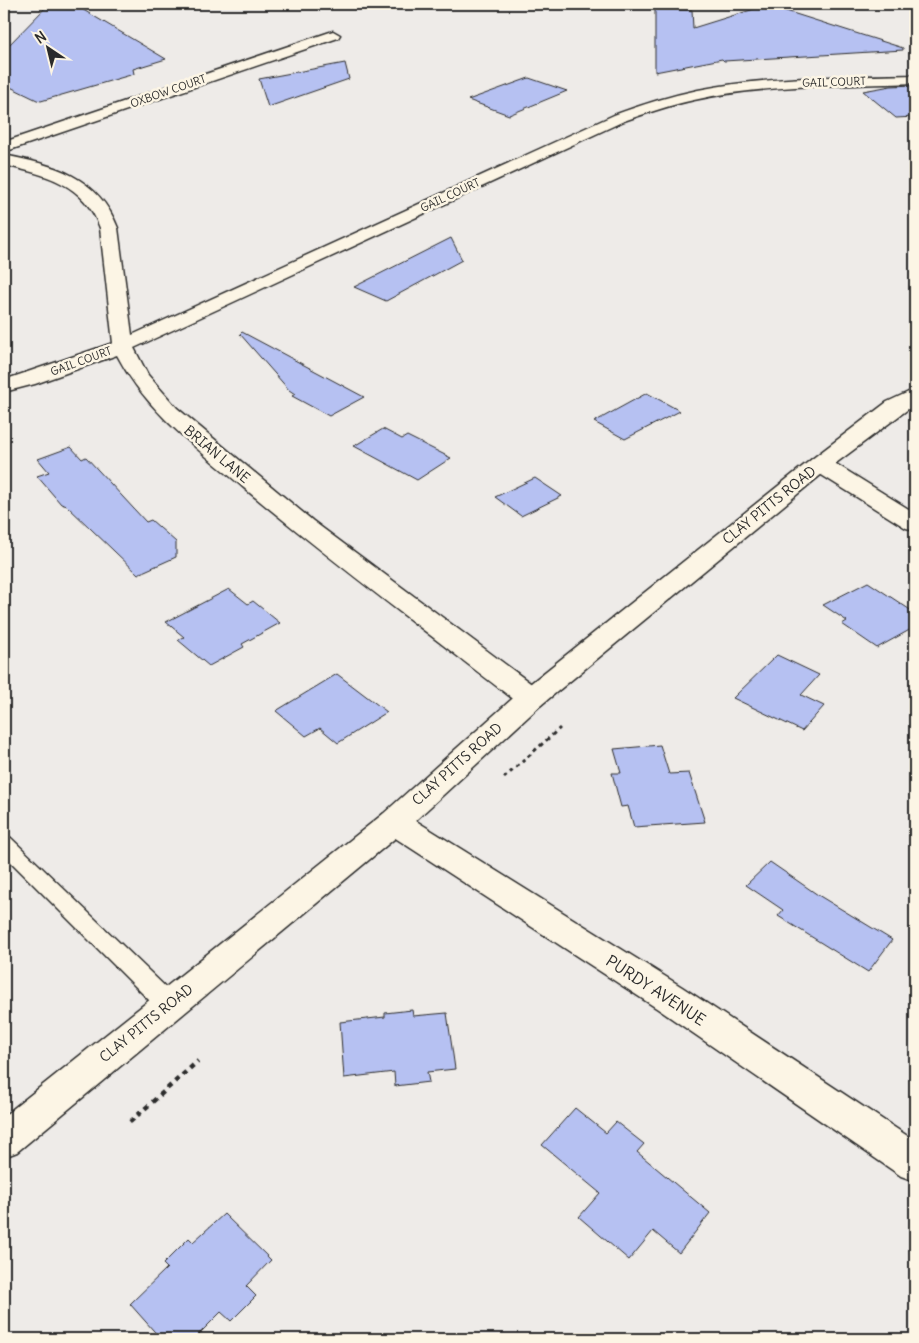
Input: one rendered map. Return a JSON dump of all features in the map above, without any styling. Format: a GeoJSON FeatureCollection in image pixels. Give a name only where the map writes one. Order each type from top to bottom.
{"type":"FeatureCollection","features":[{"type":"Feature","properties":{"kind":"street","name":"OXBOW COURT"},"geometry":{"type":"LineString","coordinates":[[4,147],[333,35]]}},
{"type":"Feature","properties":{"kind":"street","name":"GAIL COURT"},"geometry":{"type":"LineString","coordinates":[[4,386],[28,380],[123,346],[619,118],[657,105],[707,93],[753,87],[797,83],[915,79]]}},
{"type":"Feature","properties":{"kind":"street","name":"BRIAN LANE"},"geometry":{"type":"LineString","coordinates":[[4,160],[44,170],[84,188],[106,212],[123,346],[139,377],[169,413],[304,526],[531,698]]}},
{"type":"Feature","properties":{"kind":"street","name":"CLAY PITTS ROAD"},"geometry":{"type":"LineString","coordinates":[[4,1139],[394,822],[531,698],[820,464],[895,407],[915,395]]}},
{"type":"Feature","properties":{"kind":"street"},"geometry":{"type":"LineString","coordinates":[[820,464],[915,523]]}},
{"type":"Feature","properties":{"kind":"street","name":"PURDY AVENUE"},"geometry":{"type":"LineString","coordinates":[[394,822],[670,998],[915,1163]]}},
{"type":"Feature","properties":{"kind":"lane"},"geometry":{"type":"LineString","coordinates":[[4,843],[169,1005]]}},
{"type":"Feature","properties":{"kind":"path"},"geometry":{"type":"LineString","coordinates":[[504,778],[560,728]]}},
{"type":"Feature","properties":{"kind":"path"},"geometry":{"type":"LineString","coordinates":[[130,1122],[198,1061]]}},
{"type":"Feature","properties":{"kind":"building"},"geometry":{"type":"Polygon","coordinates":[[[49,4],[75,5],[166,59],[133,69],[134,74],[41,101],[37,100],[4,84],[4,50],[49,4]]]}},
{"type":"Feature","properties":{"kind":"building"},"geometry":{"type":"Polygon","coordinates":[[[767,5],[903,48],[903,50],[724,61],[722,59],[655,72],[655,9],[692,10],[693,28],[767,5]]]}},
{"type":"Feature","properties":{"kind":"building"},"geometry":{"type":"Polygon","coordinates":[[[345,63],[349,79],[268,107],[259,79],[345,63]]]}},
{"type":"Feature","properties":{"kind":"building"},"geometry":{"type":"Polygon","coordinates":[[[529,78],[567,91],[509,115],[468,100],[529,78]]]}},
{"type":"Feature","properties":{"kind":"building"},"geometry":{"type":"Polygon","coordinates":[[[915,85],[915,117],[896,118],[863,91],[891,86],[915,85]]]}},
{"type":"Feature","properties":{"kind":"building"},"geometry":{"type":"Polygon","coordinates":[[[451,238],[462,260],[386,301],[354,287],[451,238]]]}},
{"type":"Feature","properties":{"kind":"building"},"geometry":{"type":"Polygon","coordinates":[[[242,332],[364,397],[329,416],[292,396],[295,394],[289,390],[240,334],[242,332]]]}},
{"type":"Feature","properties":{"kind":"building"},"geometry":{"type":"Polygon","coordinates":[[[647,393],[680,411],[625,439],[594,422],[647,393]]]}},
{"type":"Feature","properties":{"kind":"building"},"geometry":{"type":"Polygon","coordinates":[[[383,429],[402,439],[407,436],[451,458],[417,480],[354,446],[383,429]]]}},
{"type":"Feature","properties":{"kind":"building"},"geometry":{"type":"Polygon","coordinates":[[[71,447],[82,459],[86,457],[146,522],[151,520],[176,542],[176,557],[138,574],[67,506],[61,504],[37,476],[49,472],[38,459],[71,447]]]}},
{"type":"Feature","properties":{"kind":"building"},"geometry":{"type":"Polygon","coordinates":[[[535,478],[562,496],[521,516],[495,497],[535,478]]]}},
{"type":"Feature","properties":{"kind":"building"},"geometry":{"type":"Polygon","coordinates":[[[868,582],[915,613],[915,627],[877,648],[842,624],[847,621],[823,605],[868,582]]]}},
{"type":"Feature","properties":{"kind":"building"},"geometry":{"type":"Polygon","coordinates":[[[229,589],[248,604],[253,601],[280,623],[242,644],[244,647],[209,666],[178,640],[184,637],[166,622],[229,589]]]}},
{"type":"Feature","properties":{"kind":"building"},"geometry":{"type":"Polygon","coordinates":[[[777,655],[819,675],[801,695],[824,706],[802,731],[733,698],[777,655]]]}},
{"type":"Feature","properties":{"kind":"building"},"geometry":{"type":"Polygon","coordinates":[[[337,674],[387,712],[338,743],[320,728],[306,736],[276,711],[337,674]]]}},
{"type":"Feature","properties":{"kind":"building"},"geometry":{"type":"Polygon","coordinates":[[[660,745],[669,774],[689,773],[705,822],[634,827],[628,806],[621,807],[612,773],[621,773],[614,749],[660,745]]]}},
{"type":"Feature","properties":{"kind":"building"},"geometry":{"type":"Polygon","coordinates":[[[770,862],[818,895],[892,940],[868,972],[778,916],[783,910],[746,885],[770,862]]]}},
{"type":"Feature","properties":{"kind":"building"},"geometry":{"type":"Polygon","coordinates":[[[412,1010],[413,1016],[447,1013],[455,1069],[427,1072],[429,1082],[395,1086],[394,1072],[344,1078],[340,1022],[385,1017],[385,1013],[412,1010]]]}},
{"type":"Feature","properties":{"kind":"building"},"geometry":{"type":"Polygon","coordinates":[[[575,1108],[606,1133],[616,1122],[644,1144],[637,1152],[710,1213],[679,1253],[653,1231],[629,1260],[579,1217],[600,1193],[542,1145],[575,1108]]]}},
{"type":"Feature","properties":{"kind":"building"},"geometry":{"type":"Polygon","coordinates":[[[224,1214],[271,1260],[246,1286],[256,1296],[231,1321],[221,1312],[194,1339],[161,1339],[130,1304],[167,1268],[163,1264],[189,1238],[193,1242],[224,1214]]]}}]}
